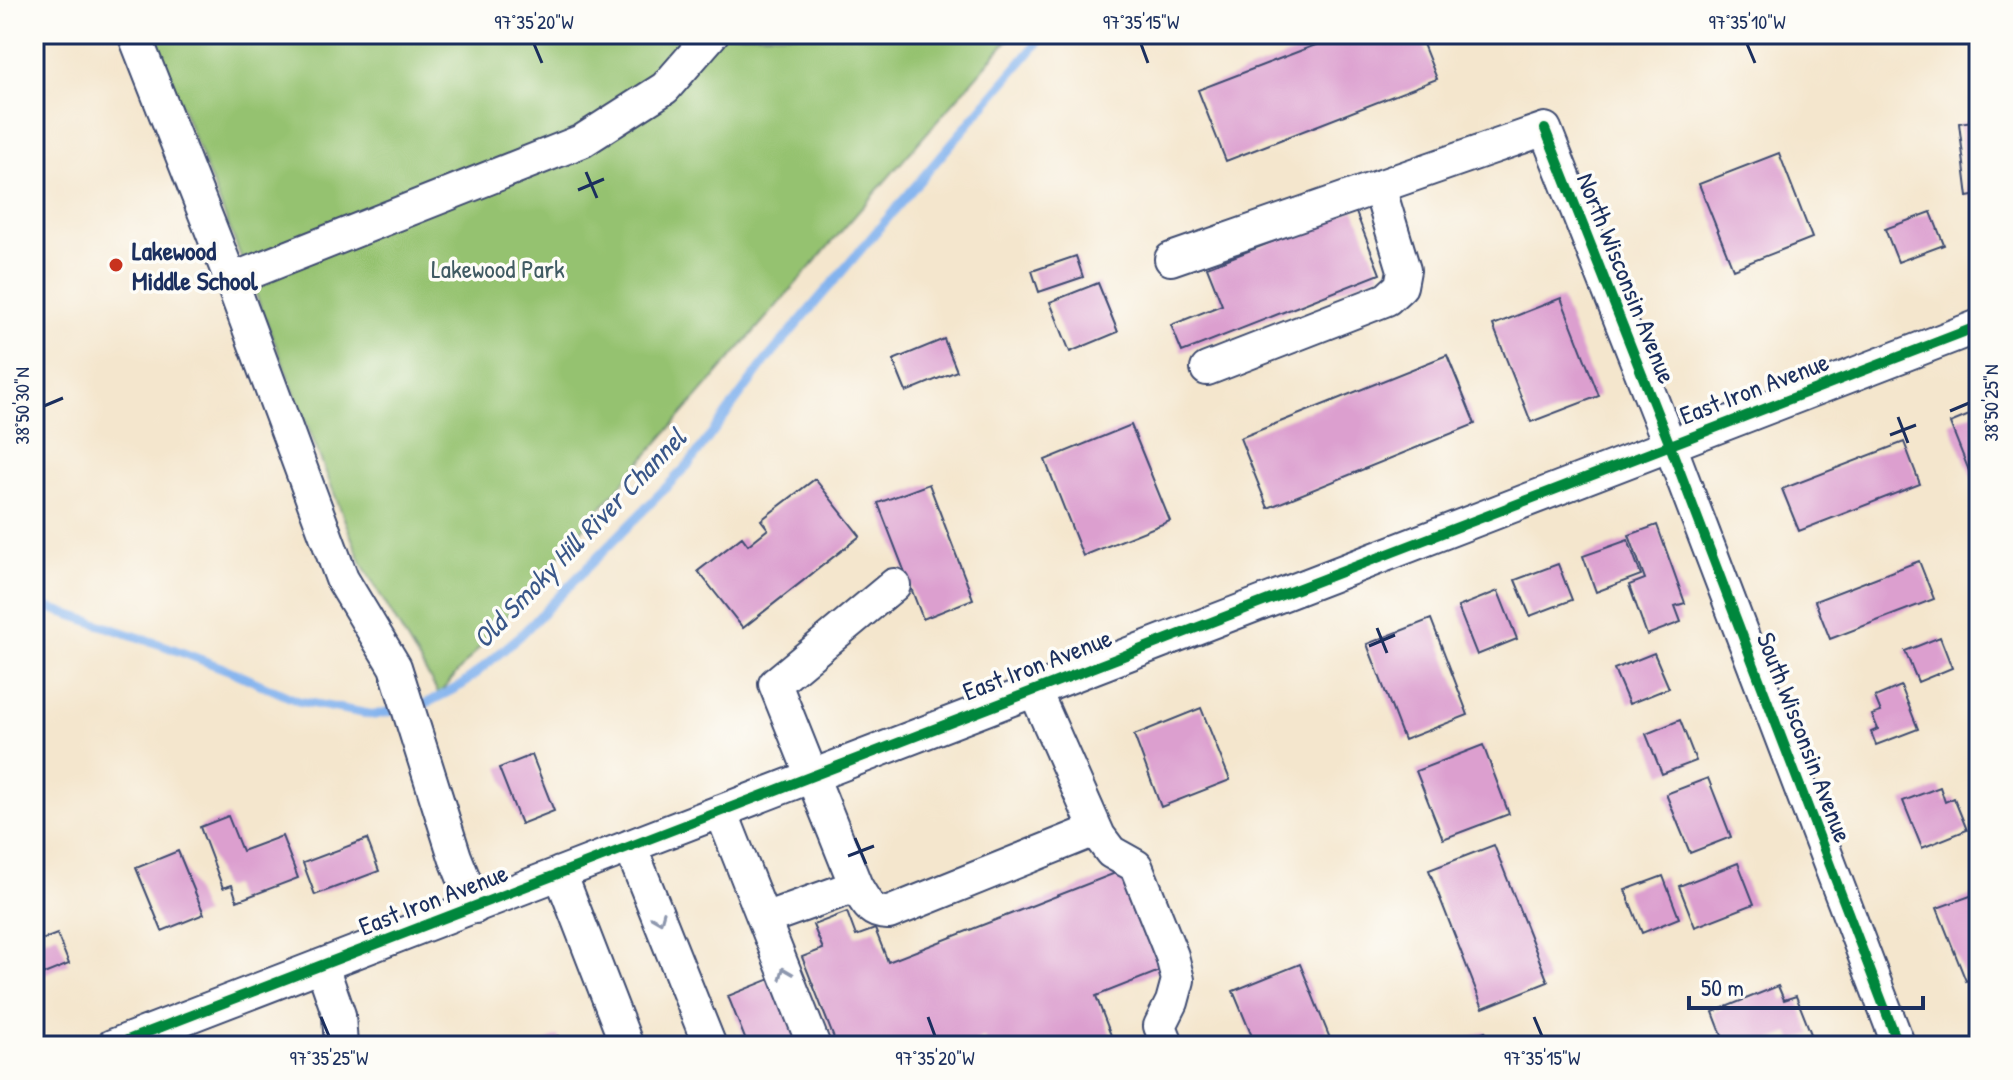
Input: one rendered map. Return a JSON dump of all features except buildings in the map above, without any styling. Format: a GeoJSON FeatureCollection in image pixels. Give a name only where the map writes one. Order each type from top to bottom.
{"type":"FeatureCollection","features":[{"type":"Feature","properties":{"kind":"street"},"geometry":{"type":"LineString","coordinates":[[134,34],[231,280],[342,579],[395,667],[455,857],[475,907]]}},
{"type":"Feature","properties":{"kind":"street"},"geometry":{"type":"LineString","coordinates":[[231,280],[582,141],[665,88],[712,34]]}},
{"type":"Feature","properties":{"kind":"street","name":"North Wisconsin Avenue"},"geometry":{"type":"LineString","coordinates":[[1379,187],[1545,129],[1669,443]]}},
{"type":"Feature","properties":{"kind":"street"},"geometry":{"type":"LineString","coordinates":[[1171,259],[1379,187],[1404,270],[1401,286],[1387,299],[1207,369]]}},
{"type":"Feature","properties":{"kind":"street","name":"East Iron Avenue"},"geometry":{"type":"LineString","coordinates":[[112,1046],[1979,326]]}},
{"type":"Feature","properties":{"kind":"street","name":"South Wisconsin Avenue"},"geometry":{"type":"LineString","coordinates":[[1669,443],[1899,1046]]}},
{"type":"Feature","properties":{"kind":"street"},"geometry":{"type":"LineString","coordinates":[[894,585],[775,684],[856,886],[868,906],[879,913],[889,913],[1095,830]]}},
{"type":"Feature","properties":{"kind":"street"},"geometry":{"type":"LineString","coordinates":[[1034,689],[1095,830],[1111,852],[1136,866],[1172,956],[1178,980],[1172,1002],[1160,1026],[1168,1046]]}},
{"type":"Feature","properties":{"kind":"street"},"geometry":{"type":"LineString","coordinates":[[721,811],[814,1046]]}},
{"type":"Feature","properties":{"kind":"street"},"geometry":{"type":"LineString","coordinates":[[630,846],[710,1046]]}},
{"type":"Feature","properties":{"kind":"street"},"geometry":{"type":"LineString","coordinates":[[560,873],[627,1046]]}},
{"type":"Feature","properties":{"kind":"street"},"geometry":{"type":"LineString","coordinates":[[764,919],[856,886]]}},
{"type":"Feature","properties":{"kind":"street"},"geometry":{"type":"LineString","coordinates":[[322,966],[339,1015],[341,1046]]}},
{"type":"Feature","properties":{"kind":"green space","name":"Lakewood Park"},"geometry":{"type":"Polygon","coordinates":[[[153,34],[1013,34],[439,694],[362,564],[153,34]]]}},
{"type":"Feature","properties":{"kind":"waterway","name":"Old Smoky Hill River Channel"},"geometry":{"type":"LineString","coordinates":[[34,603],[165,646],[298,701],[374,715],[427,703],[462,685],[520,636],[689,464],[764,363],[1045,34]]}},
{"type":"Feature","properties":{"kind":"cycle path"},"geometry":{"type":"LineString","coordinates":[[1545,129],[1669,443],[1899,1046]]}},
{"type":"Feature","properties":{"kind":"cycle path"},"geometry":{"type":"LineString","coordinates":[[112,1046],[1979,326]]}},
{"type":"Feature","properties":{"kind":"place","name":"Lakewood Middle School"},"geometry":{"type":"Point","coordinates":[116,265]}}]}
